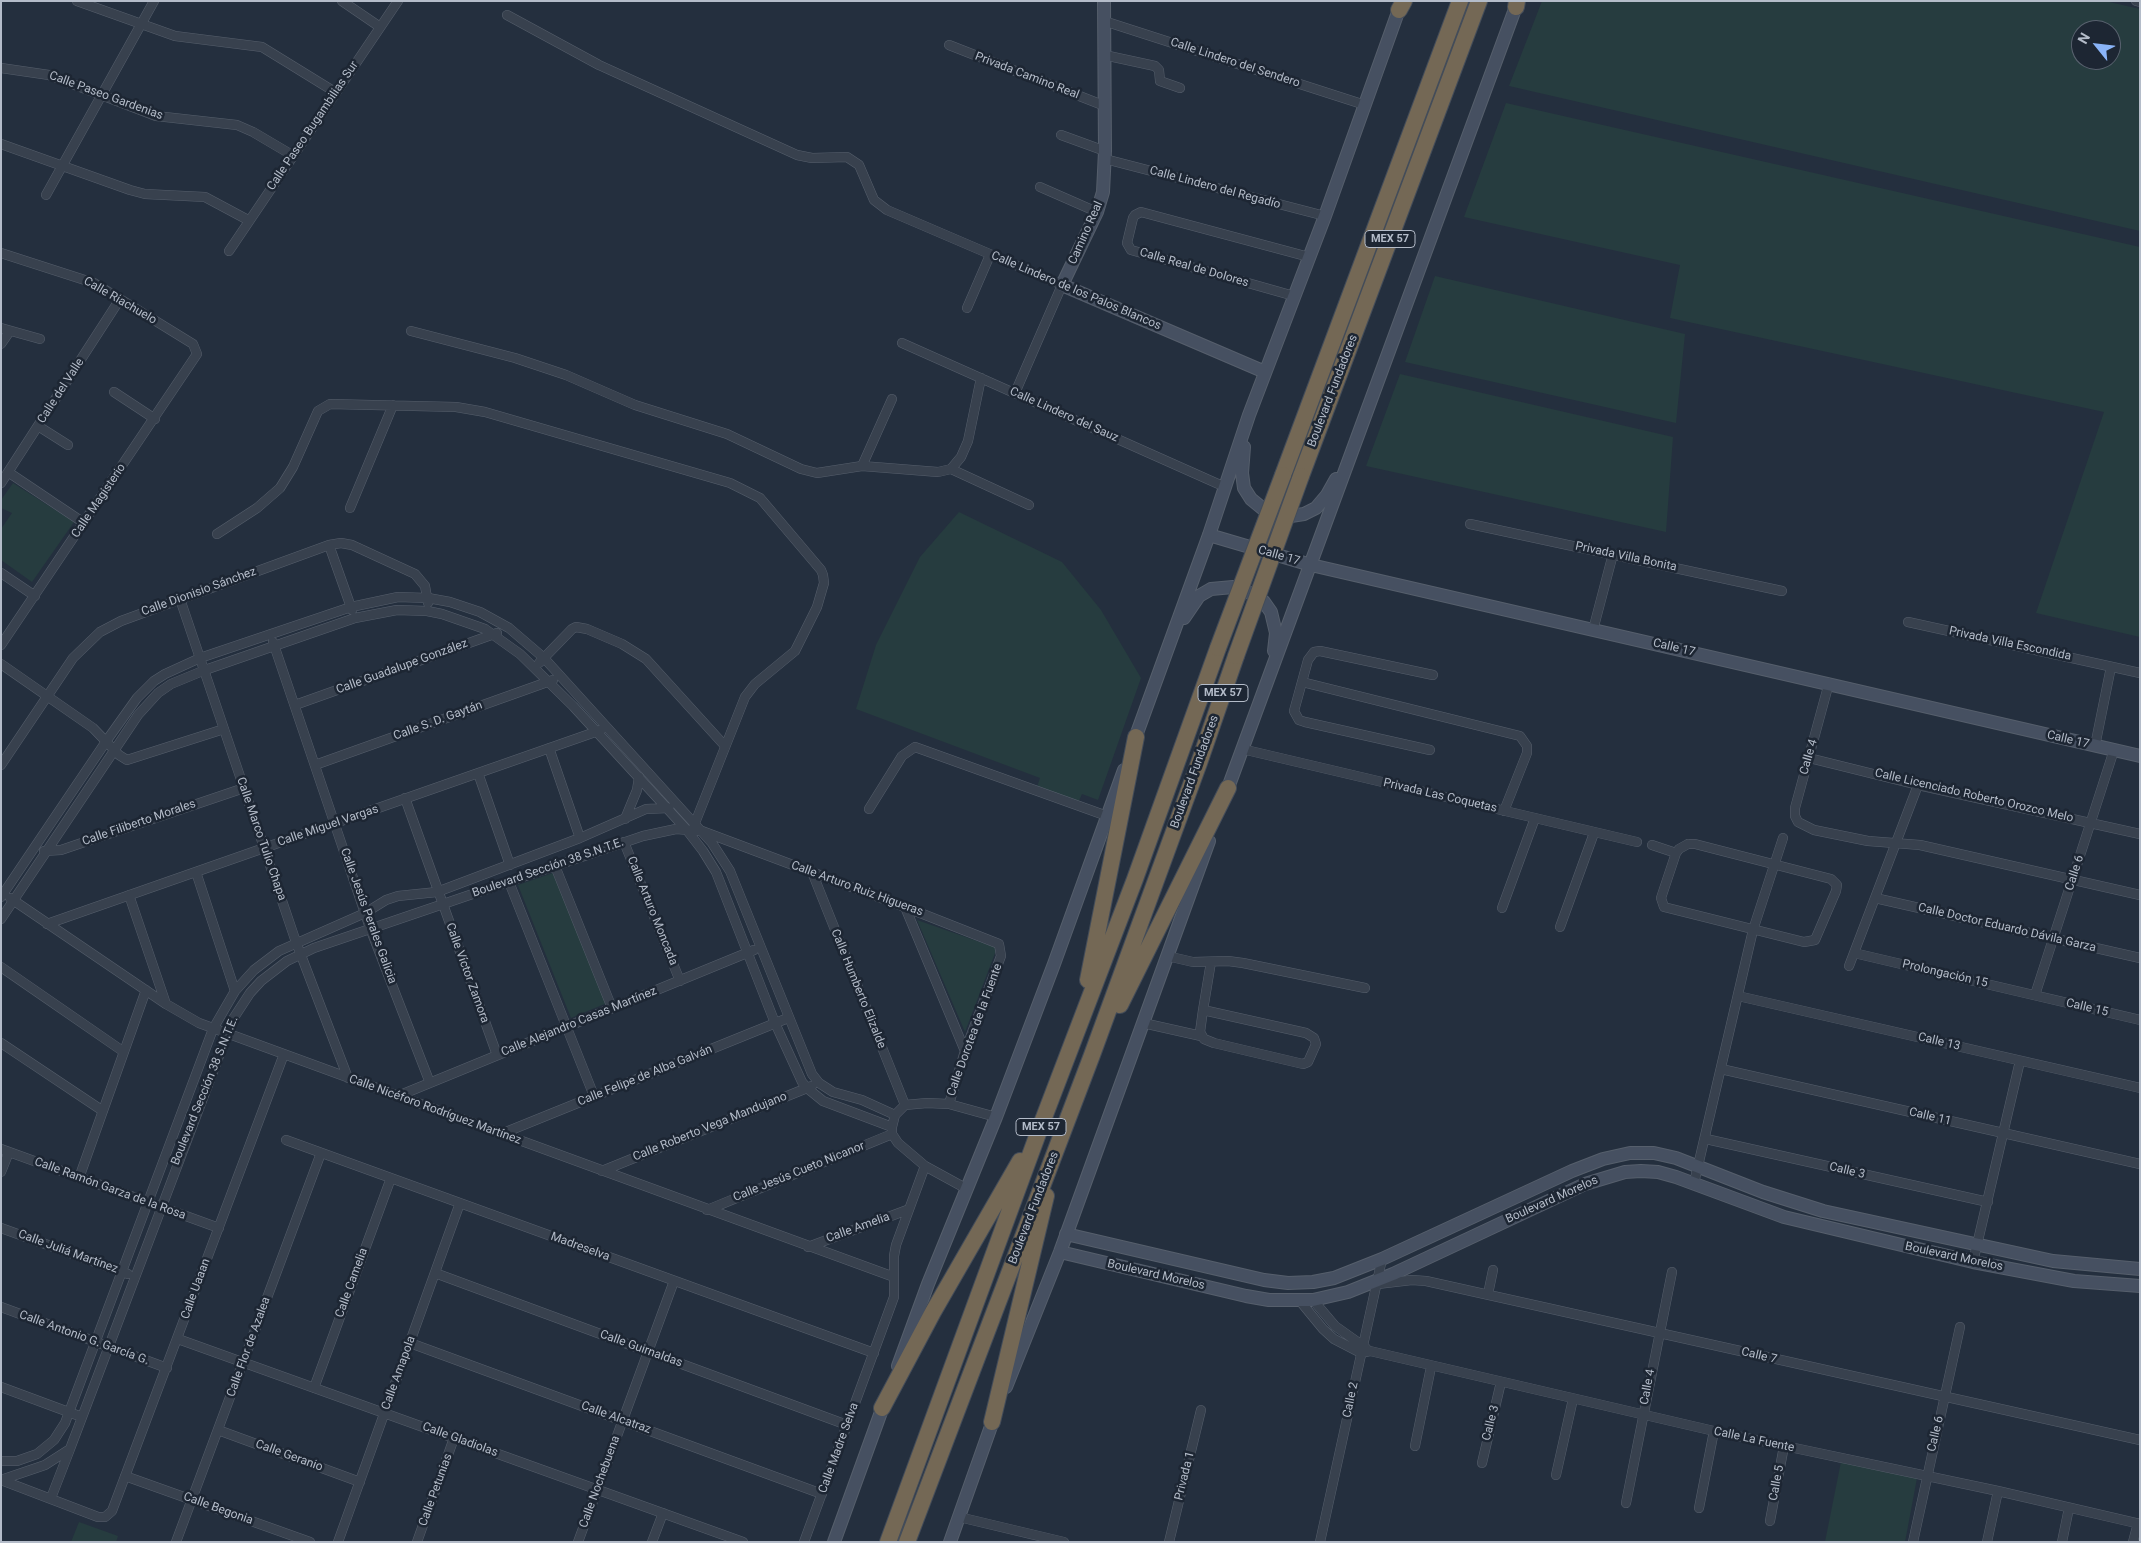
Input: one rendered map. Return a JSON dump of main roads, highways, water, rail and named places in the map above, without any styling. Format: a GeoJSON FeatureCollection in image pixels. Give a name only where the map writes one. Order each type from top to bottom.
{"type":"FeatureCollection","features":[{"type":"Feature","properties":{"kind":"highway","name":"Boulevard Fundadores"},"geometry":{"type":"LineString","coordinates":[[888,1542],[1043,1120],[1460,1]]}},
{"type":"Feature","properties":{"kind":"highway","name":"Boulevard Fundadores"},"geometry":{"type":"LineString","coordinates":[[907,1542],[1092,1055],[1199,763],[1301,476],[1479,1]]}},
{"type":"Feature","properties":{"kind":"highway"},"geometry":{"type":"LineString","coordinates":[[1080,1025],[1136,737]]}},
{"type":"Feature","properties":{"kind":"highway"},"geometry":{"type":"LineString","coordinates":[[1092,1055],[1121,1003],[1229,784]]}},
{"type":"Feature","properties":{"kind":"highway"},"geometry":{"type":"LineString","coordinates":[[882,1408],[1043,1120]]}},
{"type":"Feature","properties":{"kind":"highway"},"geometry":{"type":"LineString","coordinates":[[992,1422],[1015,1321],[1041,1223],[1054,1156]]}},
{"type":"Feature","properties":{"kind":"main road","name":"Camino Real"},"geometry":{"type":"LineString","coordinates":[[1062,285],[1097,212],[1103,192],[1105,155],[1104,1]]}},
{"type":"Feature","properties":{"kind":"main road"},"geometry":{"type":"LineString","coordinates":[[950,1541],[992,1422],[1060,1252],[1229,784],[1517,3]]}},
{"type":"Feature","properties":{"kind":"main road"},"geometry":{"type":"LineString","coordinates":[[834,1542],[928,1284],[996,1117],[1054,964],[1226,487],[1249,415],[1325,216],[1402,4]]}},
{"type":"Feature","properties":{"kind":"main road","name":"Calle Lindero de los Palos Blancos"},"geometry":{"type":"LineString","coordinates":[[1062,285],[1265,372]]}},
{"type":"Feature","properties":{"kind":"main road"},"geometry":{"type":"LineString","coordinates":[[1249,415],[1242,458],[1244,488],[1257,504],[1276,513],[1291,516],[1304,514],[1316,508],[1327,495],[1356,440]]}},
{"type":"Feature","properties":{"kind":"main road","name":"Calle 17"},"geometry":{"type":"LineString","coordinates":[[1208,535],[1311,565],[2140,756]]}},
{"type":"Feature","properties":{"kind":"main road"},"geometry":{"type":"LineString","coordinates":[[1172,638],[1199,596],[1220,587],[1233,587],[1250,593],[1264,602],[1275,621],[1276,633],[1267,683]]}},
{"type":"Feature","properties":{"kind":"main road","name":"Boulevard Morelos"},"geometry":{"type":"LineString","coordinates":[[1066,1234],[1264,1280],[1288,1283],[1313,1282],[1334,1278],[1382,1259],[1572,1171],[1603,1159],[1630,1153],[1654,1153],[1676,1158],[1763,1192],[1807,1206],[2053,1261],[2140,1269]]}},
{"type":"Feature","properties":{"kind":"main road","name":"Boulevard Morelos"},"geometry":{"type":"LineString","coordinates":[[1060,1252],[1246,1296],[1300,1301],[1313,1300],[1348,1292],[1378,1282],[1585,1184],[1625,1172],[1658,1172],[1694,1183],[1784,1217],[1974,1262],[2074,1281],[2140,1286]]}},
{"type":"Feature","properties":{"kind":"main road"},"geometry":{"type":"LineString","coordinates":[[842,1542],[847,1505]]}}]}
